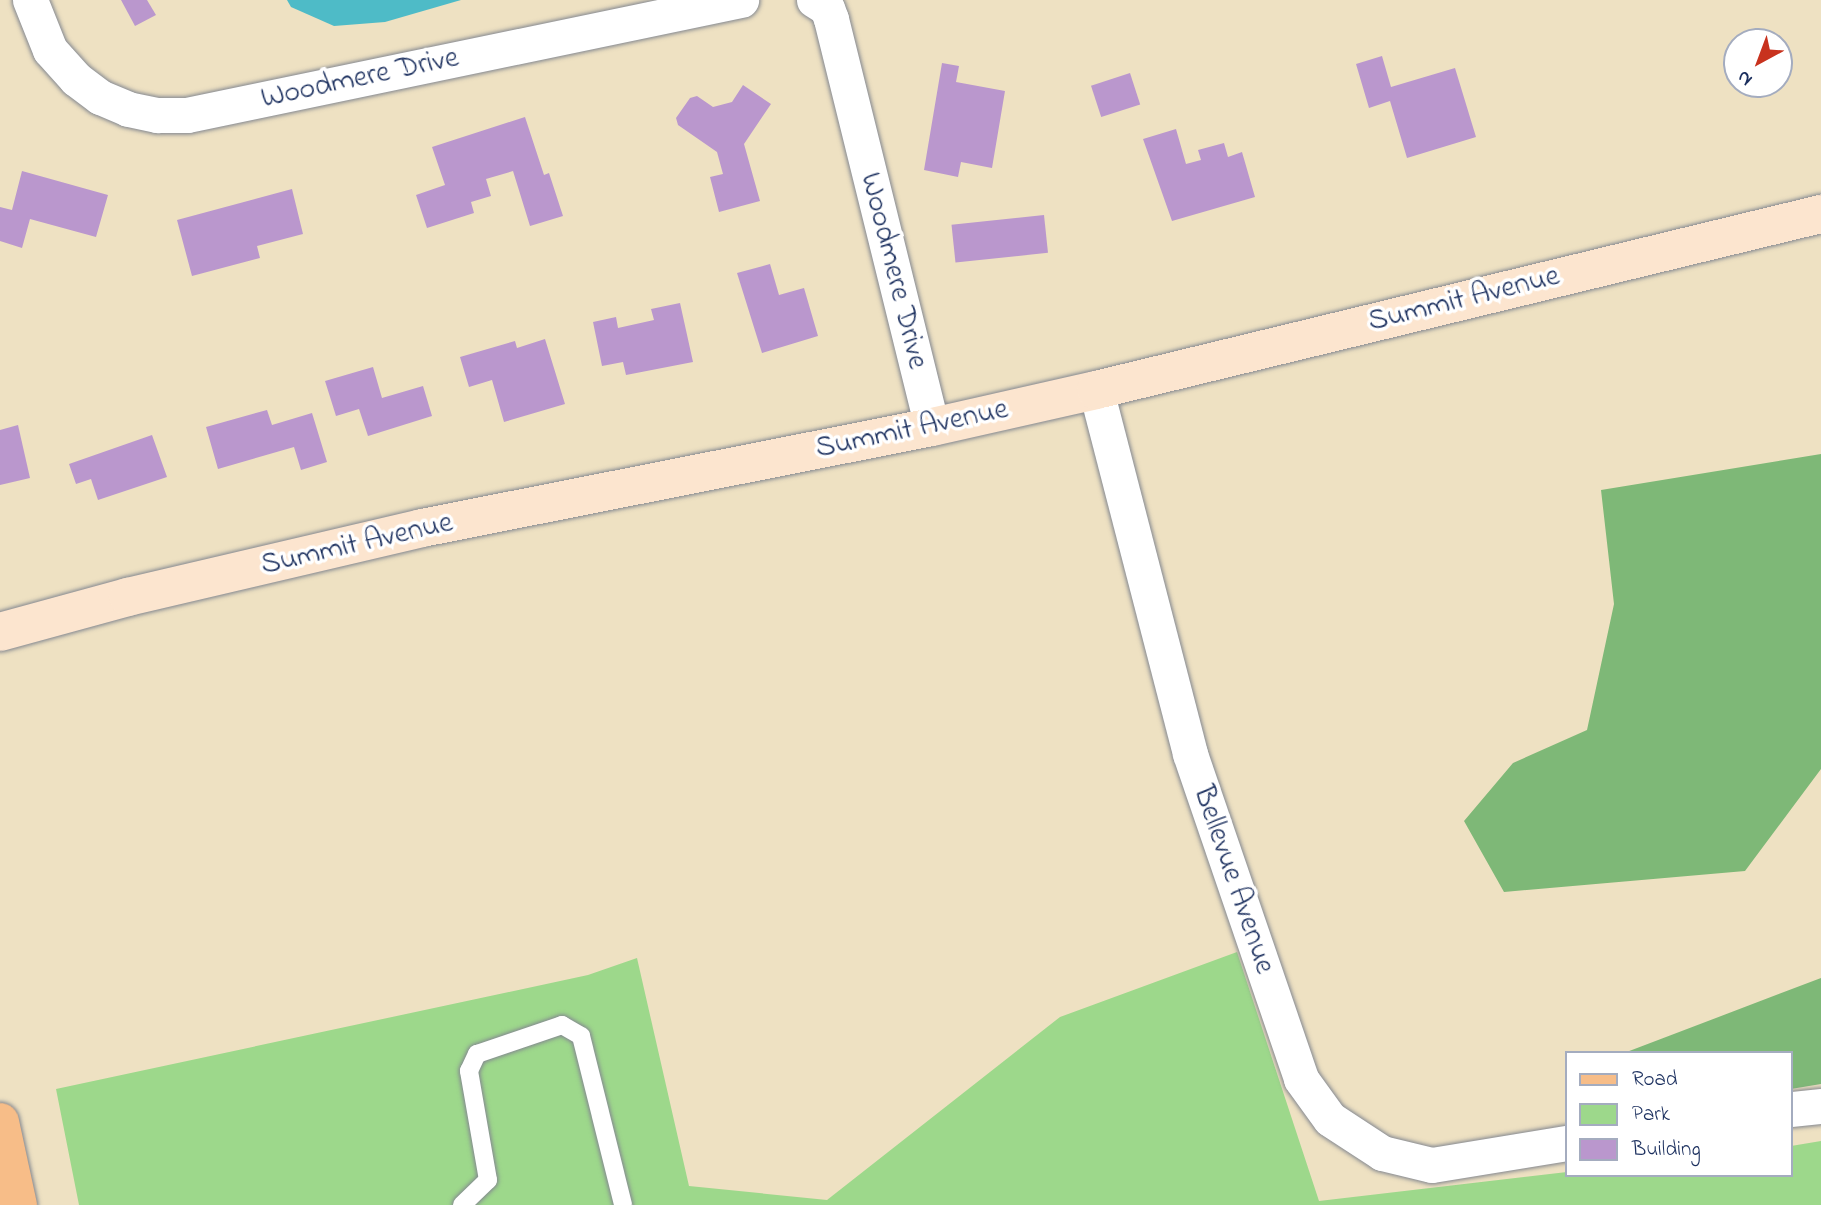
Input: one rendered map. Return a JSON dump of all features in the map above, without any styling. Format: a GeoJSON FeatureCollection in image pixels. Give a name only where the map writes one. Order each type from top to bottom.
{"type":"FeatureCollection","features":[{"type":"Feature","properties":{"kind":"main road"},"geometry":{"type":"LineString","coordinates":[[0,1122],[18,1205]]}},
{"type":"Feature","properties":{"kind":"street","name":"Woodmere Drive"},"geometry":{"type":"LineString","coordinates":[[30,0],[50,50],[76,79],[100,97],[128,109],[158,116],[187,115],[741,0]]}},
{"type":"Feature","properties":{"kind":"street","name":"Woodmere Drive"},"geometry":{"type":"LineString","coordinates":[[814,0],[827,8],[831,19],[932,427]]}},
{"type":"Feature","properties":{"kind":"street","name":"Summit Avenue"},"geometry":{"type":"LineString","coordinates":[[0,632],[128,597],[422,528],[932,427],[1096,390],[1821,214]]}},
{"type":"Feature","properties":{"kind":"street","name":"Bellevue Avenue"},"geometry":{"type":"LineString","coordinates":[[1096,390],[1190,754],[1301,1079],[1330,1119],[1382,1153],[1432,1165],[1566,1143]]}},
{"type":"Feature","properties":{"kind":"street"},"geometry":{"type":"LineString","coordinates":[[1793,1109],[1821,1106]]}},
{"type":"Feature","properties":{"kind":"lane"},"geometry":{"type":"LineString","coordinates":[[467,1204],[488,1180],[469,1071],[477,1054],[562,1025],[581,1036],[623,1205]]}},
{"type":"Feature","properties":{"kind":"green space"},"geometry":{"type":"Polygon","coordinates":[[[1821,454],[1821,769],[1745,871],[1504,892],[1464,821],[1513,763],[1587,730],[1614,604],[1601,490],[1821,454]]]}},
{"type":"Feature","properties":{"kind":"green space"},"geometry":{"type":"Polygon","coordinates":[[[1237,952],[1319,1201],[1566,1172],[1566,1177],[1793,1177],[1793,1146],[1821,1141],[1821,1205],[79,1205],[56,1089],[588,975],[637,958],[689,1186],[827,1200],[1060,1017],[1237,952]]]}},
{"type":"Feature","properties":{"kind":"green space"},"geometry":{"type":"Polygon","coordinates":[[[1821,978],[1821,1084],[1793,1089],[1793,1051],[1629,1051],[1821,978]]]}},
{"type":"Feature","properties":{"kind":"water"},"geometry":{"type":"Polygon","coordinates":[[[287,0],[461,0],[385,22],[334,26],[291,7],[287,0]]]}},
{"type":"Feature","properties":{"kind":"building"},"geometry":{"type":"Polygon","coordinates":[[[121,0],[147,0],[156,15],[135,26],[121,0]]]}},
{"type":"Feature","properties":{"kind":"building"},"geometry":{"type":"Polygon","coordinates":[[[1382,56],[1391,87],[1455,68],[1476,137],[1407,158],[1390,101],[1369,108],[1356,64],[1382,56]]]}},
{"type":"Feature","properties":{"kind":"building"},"geometry":{"type":"Polygon","coordinates":[[[942,63],[959,66],[956,82],[1005,91],[992,168],[961,162],[958,177],[924,170],[942,63]]]}},
{"type":"Feature","properties":{"kind":"building"},"geometry":{"type":"Polygon","coordinates":[[[1130,73],[1140,104],[1101,117],[1091,86],[1130,73]]]}},
{"type":"Feature","properties":{"kind":"building"},"geometry":{"type":"Polygon","coordinates":[[[743,85],[771,104],[744,144],[760,201],[719,212],[710,177],[723,174],[717,152],[678,125],[676,118],[690,98],[697,96],[713,107],[732,102],[743,85]]]}},
{"type":"Feature","properties":{"kind":"building"},"geometry":{"type":"Polygon","coordinates":[[[525,117],[544,175],[549,173],[563,216],[530,226],[513,171],[486,179],[491,196],[471,202],[474,213],[427,228],[416,195],[445,185],[432,147],[525,117]]]}},
{"type":"Feature","properties":{"kind":"building"},"geometry":{"type":"Polygon","coordinates":[[[1176,129],[1186,164],[1201,160],[1198,150],[1224,143],[1228,157],[1242,152],[1255,197],[1172,221],[1143,139],[1176,129]]]}},
{"type":"Feature","properties":{"kind":"building"},"geometry":{"type":"Polygon","coordinates":[[[22,171],[108,195],[96,237],[30,219],[22,248],[0,241],[0,207],[12,210],[22,171]]]}},
{"type":"Feature","properties":{"kind":"building"},"geometry":{"type":"Polygon","coordinates":[[[292,189],[303,234],[257,246],[260,258],[192,276],[177,220],[292,189]]]}},
{"type":"Feature","properties":{"kind":"building"},"geometry":{"type":"Polygon","coordinates":[[[1044,215],[1048,253],[955,263],[952,225],[1044,215]]]}},
{"type":"Feature","properties":{"kind":"building"},"geometry":{"type":"Polygon","coordinates":[[[770,264],[779,295],[804,288],[818,336],[762,353],[737,273],[770,264]]]}},
{"type":"Feature","properties":{"kind":"building"},"geometry":{"type":"Polygon","coordinates":[[[680,303],[693,362],[626,375],[623,362],[602,366],[593,322],[616,317],[618,328],[654,320],[651,309],[680,303]]]}},
{"type":"Feature","properties":{"kind":"building"},"geometry":{"type":"Polygon","coordinates":[[[545,339],[565,404],[504,422],[492,380],[469,387],[460,357],[515,341],[517,348],[545,339]]]}},
{"type":"Feature","properties":{"kind":"building"},"geometry":{"type":"Polygon","coordinates":[[[373,367],[382,398],[423,386],[432,416],[368,436],[359,409],[336,416],[325,381],[373,367]]]}},
{"type":"Feature","properties":{"kind":"building"},"geometry":{"type":"Polygon","coordinates":[[[267,410],[272,425],[312,413],[327,462],[301,470],[294,447],[218,469],[206,427],[267,410]]]}},
{"type":"Feature","properties":{"kind":"building"},"geometry":{"type":"Polygon","coordinates":[[[18,425],[30,478],[0,485],[0,430],[18,425]]]}},
{"type":"Feature","properties":{"kind":"building"},"geometry":{"type":"Polygon","coordinates":[[[152,435],[167,477],[98,500],[91,479],[76,484],[69,464],[152,435]]]}}]}
